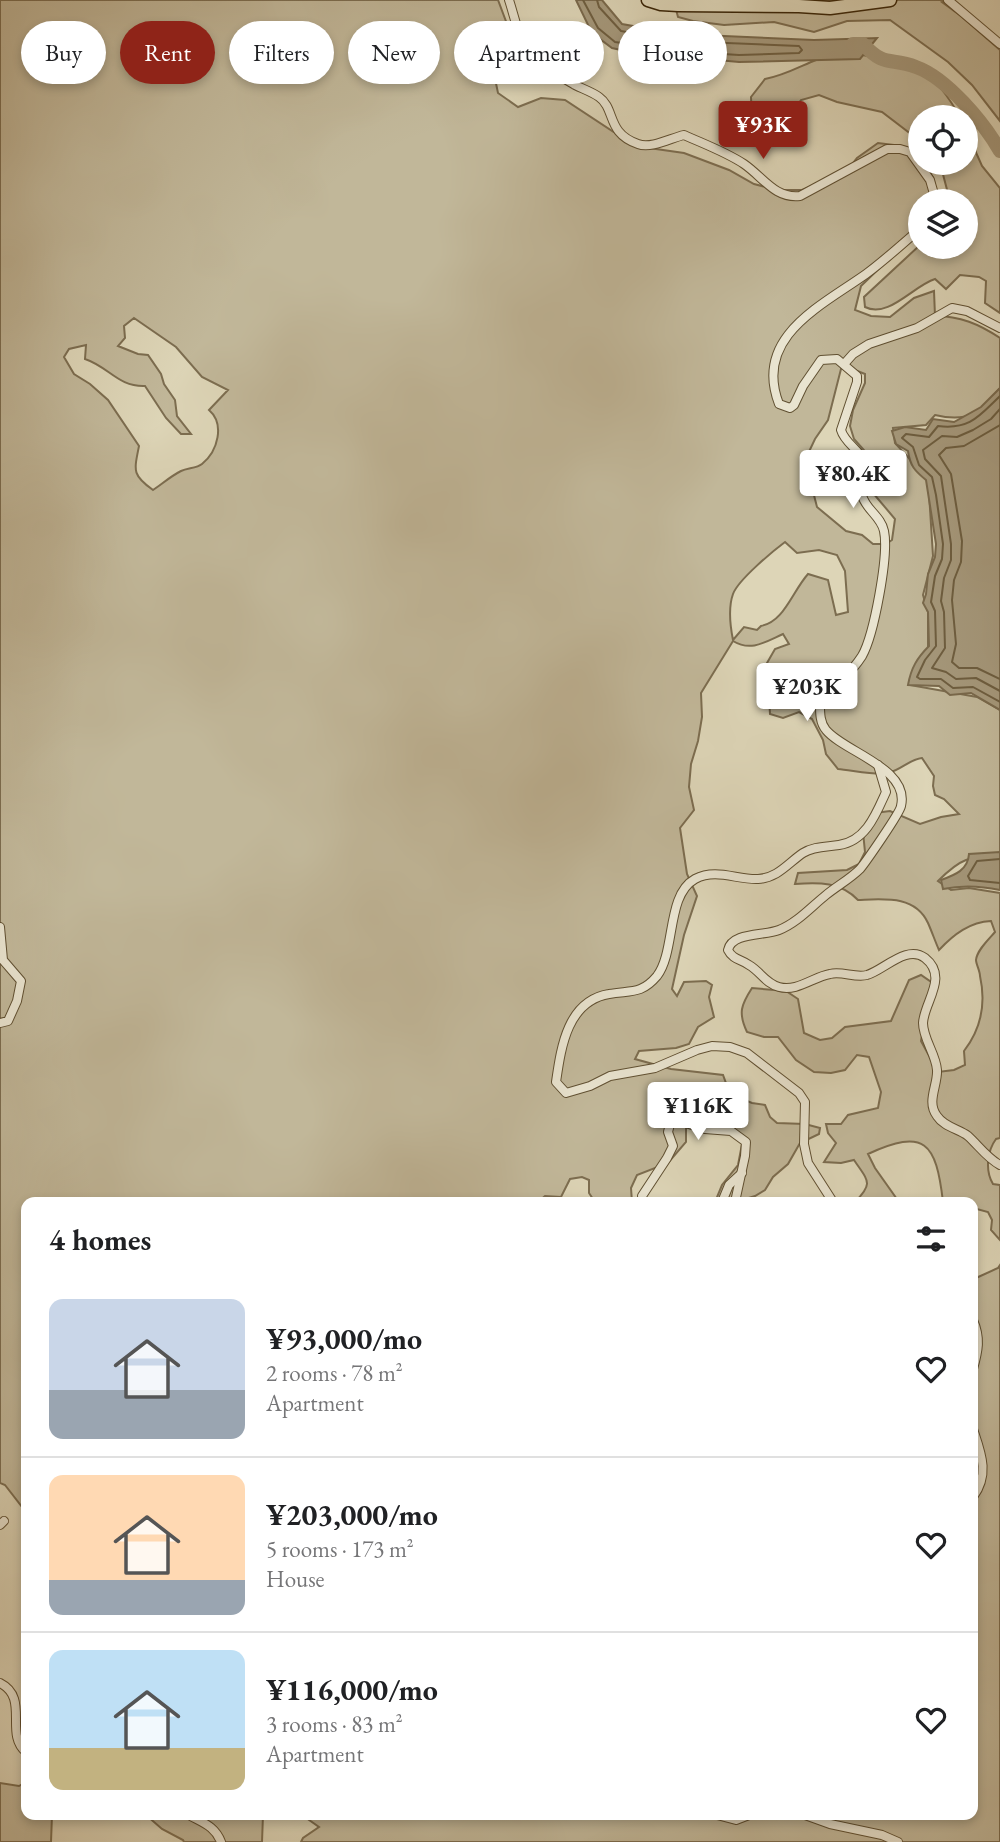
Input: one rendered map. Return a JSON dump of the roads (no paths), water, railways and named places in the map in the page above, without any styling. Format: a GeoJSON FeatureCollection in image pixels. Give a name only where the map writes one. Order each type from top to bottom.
{"type":"FeatureCollection","features":[{"type":"Feature","properties":{"kind":"main road"},"geometry":{"type":"LineString","coordinates":[[648,0],[678,5],[830,8],[890,0]]}},
{"type":"Feature","properties":{"kind":"street"},"geometry":{"type":"LineString","coordinates":[[509,0],[532,58],[599,97],[605,104],[613,125],[625,138],[651,146],[665,139],[684,135],[746,165],[767,185],[789,197],[800,196],[887,149],[900,149],[911,152],[930,180],[933,189]]}},
{"type":"Feature","properties":{"kind":"street"},"geometry":{"type":"LineString","coordinates":[[948,0],[1000,44]]}},
{"type":"Feature","properties":{"kind":"street"},"geometry":{"type":"LineString","coordinates":[[908,239],[867,273],[818,306],[784,340],[772,375],[779,404],[790,408],[821,360],[837,359],[854,372],[857,382],[841,430],[843,438],[864,460],[866,476],[861,490],[862,496],[881,521],[885,545],[879,592],[868,643],[857,664],[820,705],[820,716],[826,730],[892,777],[900,793],[902,806],[862,867],[780,930],[735,939],[728,946],[728,950],[735,958],[755,969],[766,982],[782,988],[796,987],[832,973],[867,975],[910,954],[918,954],[927,959],[936,979],[923,1023],[936,1062],[937,1074],[932,1101],[936,1116],[967,1135],[992,1161],[1000,1165]]}},
{"type":"Feature","properties":{"kind":"street"},"geometry":{"type":"LineString","coordinates":[[845,363],[869,344],[917,328],[953,308],[967,311],[1000,328]]}},
{"type":"Feature","properties":{"kind":"street"},"geometry":{"type":"LineString","coordinates":[[830,1197],[807,1163],[804,1144],[806,1102],[799,1093],[747,1053],[730,1047],[712,1046],[655,1068],[610,1076],[590,1086],[566,1093],[556,1082],[566,1034],[572,1018],[580,1009],[608,993],[641,990],[659,973],[668,949],[673,919],[687,886],[695,879],[711,874],[768,878],[782,871],[804,852],[849,843],[859,837],[875,818],[886,792],[878,765]]}},
{"type":"Feature","properties":{"kind":"street"},"geometry":{"type":"LineString","coordinates":[[0,927],[3,960],[21,981],[8,1021],[0,1023]]}},
{"type":"Feature","properties":{"kind":"street"},"geometry":{"type":"LineString","coordinates":[[642,1197],[673,1146],[668,1132],[671,1123],[688,1123],[705,1129],[731,1131],[746,1142],[736,1197]]}},
{"type":"Feature","properties":{"kind":"street"},"geometry":{"type":"LineString","coordinates":[[724,1197],[729,1185],[742,1173]]}},
{"type":"Feature","properties":{"kind":"street"},"geometry":{"type":"LineString","coordinates":[[978,1444],[984,1462],[983,1479],[978,1488]]}},
{"type":"Feature","properties":{"kind":"street"},"geometry":{"type":"LineString","coordinates":[[0,1683],[5,1685],[17,1705],[15,1733],[21,1747]]}},
{"type":"Feature","properties":{"kind":"street"},"geometry":{"type":"LineString","coordinates":[[199,1820],[218,1833],[221,1842]]}},
{"type":"Feature","properties":{"kind":"street"},"geometry":{"type":"LineString","coordinates":[[819,1820],[882,1835],[898,1842]]}},
{"type":"Feature","properties":{"kind":"water"},"geometry":{"type":"Polygon","coordinates":[[[576,0],[602,0],[620,21],[618,49],[604,42],[604,21],[586,21],[576,0]]]}},
{"type":"Feature","properties":{"kind":"water"},"geometry":{"type":"Polygon","coordinates":[[[727,36],[814,40],[877,38],[860,59],[727,61],[727,36]]]}},
{"type":"Feature","properties":{"kind":"water"},"geometry":{"type":"Polygon","coordinates":[[[1000,388],[1000,710],[971,693],[950,695],[939,686],[908,685],[915,664],[929,646],[928,612],[923,603],[936,544],[926,480],[914,468],[908,451],[896,444],[892,431],[905,427],[926,430],[933,419],[954,422],[981,407],[1000,388]]]}},
{"type":"Feature","properties":{"kind":"water"},"geometry":{"type":"Polygon","coordinates":[[[1000,852],[1000,890],[972,886],[943,889],[941,880],[963,868],[969,854],[1000,852]]]}},
{"type":"Feature","properties":{"kind":"waterway"},"geometry":{"type":"LineString","coordinates":[[853,44],[863,44],[883,59],[916,67],[940,81],[975,115],[1000,151]]}}]}
